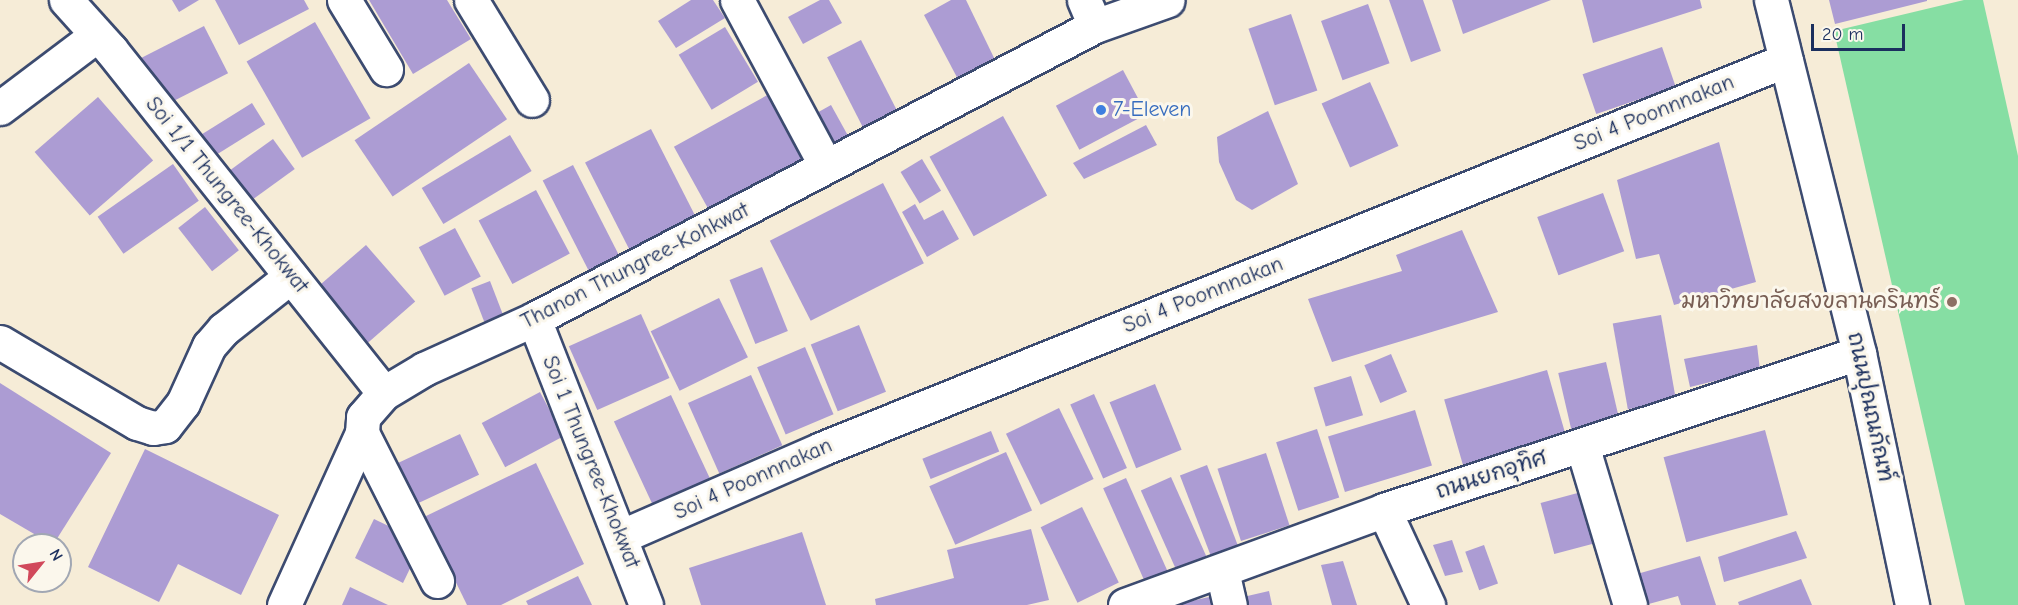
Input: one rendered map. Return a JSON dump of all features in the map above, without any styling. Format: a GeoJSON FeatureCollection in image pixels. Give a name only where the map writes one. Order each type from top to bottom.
{"type":"FeatureCollection","features":[{"type":"Feature","properties":{"kind":"street","name":"Soi 1/1 Thungree-Khokwat"},"geometry":{"type":"LineString","coordinates":[[66,0],[97,35],[384,393]]}},
{"type":"Feature","properties":{"kind":"street"},"geometry":{"type":"LineString","coordinates":[[344,0],[386,69]]}},
{"type":"Feature","properties":{"kind":"street"},"geometry":{"type":"LineString","coordinates":[[471,0],[532,100]]}},
{"type":"Feature","properties":{"kind":"street"},"geometry":{"type":"LineString","coordinates":[[737,0],[826,166]]}},
{"type":"Feature","properties":{"kind":"street","name":"Thanon Thungree-Kohkwat"},"geometry":{"type":"LineString","coordinates":[[284,605],[362,434],[363,417],[384,393],[424,369],[534,319],[826,166],[1089,13],[1168,0]]}},
{"type":"Feature","properties":{"kind":"street","name":"ถนนปุณณกัณฑ์"},"geometry":{"type":"LineString","coordinates":[[1771,0],[1859,353],[1912,605]]}},
{"type":"Feature","properties":{"kind":"street"},"geometry":{"type":"LineString","coordinates":[[0,108],[97,35]]}},
{"type":"Feature","properties":{"kind":"street","name":"Soi 4 Poonnnakan"},"geometry":{"type":"LineString","coordinates":[[622,536],[821,449],[1786,60]]}},
{"type":"Feature","properties":{"kind":"street"},"geometry":{"type":"LineString","coordinates":[[0,342],[137,423],[153,428],[165,426],[183,403],[209,346],[224,328],[291,276]]}},
{"type":"Feature","properties":{"kind":"street","name":"Soi 1 Thungree-Khokwat"},"geometry":{"type":"LineString","coordinates":[[534,319],[622,536],[646,605]]}},
{"type":"Feature","properties":{"kind":"street","name":"ถนนยกอุทิศ"},"geometry":{"type":"LineString","coordinates":[[1125,605],[1384,510],[1859,353]]}},
{"type":"Feature","properties":{"kind":"street"},"geometry":{"type":"LineString","coordinates":[[362,434],[437,580]]}},
{"type":"Feature","properties":{"kind":"street"},"geometry":{"type":"LineString","coordinates":[[1582,445],[1630,605]]}},
{"type":"Feature","properties":{"kind":"street"},"geometry":{"type":"LineString","coordinates":[[1384,510],[1428,605]]}},
{"type":"Feature","properties":{"kind":"street"},"geometry":{"type":"LineString","coordinates":[[1222,571],[1230,605]]}},
{"type":"Feature","properties":{"kind":"green space","name":"มหาวิทยาลัยสงขลานครินทร์"},"geometry":{"type":"Polygon","coordinates":[[[1964,0],[1983,0],[2018,156],[2018,605],[1965,605],[1834,31],[1964,0]]]}},
{"type":"Feature","properties":{"kind":"building"},"geometry":{"type":"Polygon","coordinates":[[[172,0],[199,0],[179,12],[172,0]]]}},
{"type":"Feature","properties":{"kind":"building"},"geometry":{"type":"Polygon","coordinates":[[[215,0],[304,0],[309,9],[239,45],[215,0]]]}},
{"type":"Feature","properties":{"kind":"building"},"geometry":{"type":"Polygon","coordinates":[[[369,0],[447,0],[471,39],[413,74],[369,0]]]}},
{"type":"Feature","properties":{"kind":"building"},"geometry":{"type":"Polygon","coordinates":[[[691,0],[713,0],[725,18],[676,48],[658,21],[691,0]]]}},
{"type":"Feature","properties":{"kind":"building"},"geometry":{"type":"Polygon","coordinates":[[[820,0],[829,0],[842,23],[803,44],[788,17],[820,0]]]}},
{"type":"Feature","properties":{"kind":"building"},"geometry":{"type":"Polygon","coordinates":[[[951,0],[966,0],[997,64],[960,83],[924,15],[951,0]]]}},
{"type":"Feature","properties":{"kind":"building"},"geometry":{"type":"Polygon","coordinates":[[[1389,0],[1423,0],[1441,51],[1411,62],[1389,0]]]}},
{"type":"Feature","properties":{"kind":"building"},"geometry":{"type":"Polygon","coordinates":[[[1452,0],[1551,0],[1463,34],[1452,0]]]}},
{"type":"Feature","properties":{"kind":"building"},"geometry":{"type":"Polygon","coordinates":[[[1582,0],[1700,0],[1702,8],[1593,43],[1582,0]]]}},
{"type":"Feature","properties":{"kind":"building"},"geometry":{"type":"Polygon","coordinates":[[[1829,0],[1927,0],[1927,1],[1835,24],[1829,0]]]}},
{"type":"Feature","properties":{"kind":"building"},"geometry":{"type":"Polygon","coordinates":[[[1368,4],[1390,63],[1343,80],[1321,21],[1368,4]]]}},
{"type":"Feature","properties":{"kind":"building"},"geometry":{"type":"Polygon","coordinates":[[[1291,14],[1317,91],[1275,105],[1248,29],[1291,14]]]}},
{"type":"Feature","properties":{"kind":"building"},"geometry":{"type":"Polygon","coordinates":[[[315,22],[370,118],[302,158],[247,62],[315,22]]]}},
{"type":"Feature","properties":{"kind":"building"},"geometry":{"type":"Polygon","coordinates":[[[204,26],[228,73],[166,105],[142,58],[204,26]]]}},
{"type":"Feature","properties":{"kind":"building"},"geometry":{"type":"Polygon","coordinates":[[[725,27],[758,82],[712,110],[679,55],[725,27]]]}},
{"type":"Feature","properties":{"kind":"building"},"geometry":{"type":"Polygon","coordinates":[[[861,40],[898,113],[864,130],[827,57],[861,40]]]}},
{"type":"Feature","properties":{"kind":"building"},"geometry":{"type":"Polygon","coordinates":[[[1662,47],[1676,87],[1596,114],[1583,74],[1662,47]]]}},
{"type":"Feature","properties":{"kind":"building"},"geometry":{"type":"Polygon","coordinates":[[[469,63],[507,119],[393,197],[355,140],[469,63]]]}},
{"type":"Feature","properties":{"kind":"building","name":"7-Eleven"},"geometry":{"type":"Polygon","coordinates":[[[1123,70],[1146,114],[1079,150],[1056,106],[1123,70]]]}},
{"type":"Feature","properties":{"kind":"building"},"geometry":{"type":"Polygon","coordinates":[[[1370,82],[1398,146],[1350,168],[1322,104],[1370,82]]]}},
{"type":"Feature","properties":{"kind":"building"},"geometry":{"type":"Polygon","coordinates":[[[771,93],[810,164],[713,218],[674,147],[771,93]]]}},
{"type":"Feature","properties":{"kind":"building"},"geometry":{"type":"Polygon","coordinates":[[[98,97],[153,160],[90,216],[35,152],[98,97]]]}},
{"type":"Feature","properties":{"kind":"building"},"geometry":{"type":"Polygon","coordinates":[[[252,103],[265,124],[214,156],[201,135],[252,103]]]}},
{"type":"Feature","properties":{"kind":"building"},"geometry":{"type":"Polygon","coordinates":[[[831,105],[849,138],[829,149],[811,116],[831,105]]]}},
{"type":"Feature","properties":{"kind":"building"},"geometry":{"type":"Polygon","coordinates":[[[1268,111],[1298,184],[1252,210],[1236,200],[1219,162],[1217,137],[1268,111]]]}},
{"type":"Feature","properties":{"kind":"building"},"geometry":{"type":"Polygon","coordinates":[[[1003,116],[1047,196],[974,236],[930,157],[1003,116]]]}},
{"type":"Feature","properties":{"kind":"building"},"geometry":{"type":"Polygon","coordinates":[[[1146,125],[1157,145],[1084,179],[1073,163],[1146,125]]]}},
{"type":"Feature","properties":{"kind":"building"},"geometry":{"type":"Polygon","coordinates":[[[651,129],[695,215],[629,249],[585,163],[651,129]]]}},
{"type":"Feature","properties":{"kind":"building"},"geometry":{"type":"Polygon","coordinates":[[[510,135],[532,171],[443,224],[422,188],[510,135]]]}},
{"type":"Feature","properties":{"kind":"building"},"geometry":{"type":"Polygon","coordinates":[[[273,139],[295,169],[247,204],[225,174],[273,139]]]}},
{"type":"Feature","properties":{"kind":"building"},"geometry":{"type":"Polygon","coordinates":[[[1719,142],[1756,282],[1674,305],[1659,254],[1636,259],[1617,180],[1719,142]]]}},
{"type":"Feature","properties":{"kind":"building"},"geometry":{"type":"Polygon","coordinates":[[[922,159],[941,191],[920,204],[901,172],[922,159]]]}},
{"type":"Feature","properties":{"kind":"building"},"geometry":{"type":"Polygon","coordinates":[[[173,164],[199,201],[123,254],[98,217],[173,164]]]}},
{"type":"Feature","properties":{"kind":"building"},"geometry":{"type":"Polygon","coordinates":[[[573,165],[622,260],[591,276],[543,180],[573,165]]]}},
{"type":"Feature","properties":{"kind":"building"},"geometry":{"type":"Polygon","coordinates":[[[883,183],[924,263],[811,321],[770,241],[883,183]]]}},
{"type":"Feature","properties":{"kind":"building"},"geometry":{"type":"Polygon","coordinates":[[[536,190],[570,254],[512,284],[479,221],[536,190]]]}},
{"type":"Feature","properties":{"kind":"building"},"geometry":{"type":"Polygon","coordinates":[[[1603,193],[1624,251],[1558,275],[1537,217],[1603,193]]]}},
{"type":"Feature","properties":{"kind":"building"},"geometry":{"type":"Polygon","coordinates":[[[915,204],[924,220],[943,210],[959,239],[927,257],[902,212],[915,204]]]}},
{"type":"Feature","properties":{"kind":"building"},"geometry":{"type":"Polygon","coordinates":[[[205,207],[239,250],[212,271],[178,228],[205,207]]]}},
{"type":"Feature","properties":{"kind":"building"},"geometry":{"type":"Polygon","coordinates":[[[455,228],[481,277],[445,296],[419,247],[455,228]]]}},
{"type":"Feature","properties":{"kind":"building"},"geometry":{"type":"Polygon","coordinates":[[[1462,230],[1498,312],[1332,362],[1308,299],[1402,271],[1396,255],[1462,230]]]}},
{"type":"Feature","properties":{"kind":"building"},"geometry":{"type":"Polygon","coordinates":[[[366,245],[415,302],[368,343],[318,286],[366,245]]]}},
{"type":"Feature","properties":{"kind":"building"},"geometry":{"type":"Polygon","coordinates":[[[762,267],[788,331],[755,344],[730,280],[762,267]]]}},
{"type":"Feature","properties":{"kind":"building"},"geometry":{"type":"Polygon","coordinates":[[[490,281],[503,315],[484,322],[471,288],[490,281]]]}},
{"type":"Feature","properties":{"kind":"building"},"geometry":{"type":"Polygon","coordinates":[[[719,298],[748,357],[680,391],[651,331],[719,298]]]}},
{"type":"Feature","properties":{"kind":"building"},"geometry":{"type":"Polygon","coordinates":[[[641,314],[669,378],[597,410],[569,346],[641,314]]]}},
{"type":"Feature","properties":{"kind":"building"},"geometry":{"type":"Polygon","coordinates":[[[1661,315],[1676,401],[1628,409],[1613,324],[1661,315]]]}},
{"type":"Feature","properties":{"kind":"building"},"geometry":{"type":"Polygon","coordinates":[[[859,325],[886,392],[838,411],[811,344],[859,325]]]}},
{"type":"Feature","properties":{"kind":"building"},"geometry":{"type":"Polygon","coordinates":[[[1757,345],[1760,370],[1690,387],[1684,359],[1757,345]]]}},
{"type":"Feature","properties":{"kind":"building"},"geometry":{"type":"Polygon","coordinates":[[[805,347],[834,414],[786,435],[757,367],[805,347]]]}},
{"type":"Feature","properties":{"kind":"building"},"geometry":{"type":"Polygon","coordinates":[[[1391,354],[1407,392],[1380,403],[1364,365],[1391,354]]]}},
{"type":"Feature","properties":{"kind":"building"},"geometry":{"type":"Polygon","coordinates":[[[1606,362],[1619,419],[1571,430],[1558,373],[1606,362]]]}},
{"type":"Feature","properties":{"kind":"building"},"geometry":{"type":"Polygon","coordinates":[[[1547,370],[1566,436],[1463,466],[1444,399],[1547,370]]]}},
{"type":"Feature","properties":{"kind":"building"},"geometry":{"type":"Polygon","coordinates":[[[751,375],[782,445],[719,473],[688,403],[751,375]]]}},
{"type":"Feature","properties":{"kind":"building"},"geometry":{"type":"Polygon","coordinates":[[[1351,376],[1363,415],[1326,427],[1314,387],[1351,376]]]}},
{"type":"Feature","properties":{"kind":"building"},"geometry":{"type":"Polygon","coordinates":[[[0,383],[111,453],[61,533],[32,533],[0,514],[0,383]]]}},
{"type":"Feature","properties":{"kind":"building"},"geometry":{"type":"Polygon","coordinates":[[[1155,384],[1182,450],[1136,468],[1110,402],[1155,384]]]}},
{"type":"Feature","properties":{"kind":"building"},"geometry":{"type":"Polygon","coordinates":[[[540,392],[563,436],[505,467],[482,423],[540,392]]]}},
{"type":"Feature","properties":{"kind":"building"},"geometry":{"type":"Polygon","coordinates":[[[1094,394],[1127,468],[1103,479],[1070,405],[1094,394]]]}},
{"type":"Feature","properties":{"kind":"building"},"geometry":{"type":"Polygon","coordinates":[[[671,395],[712,484],[655,510],[614,422],[671,395]]]}},
{"type":"Feature","properties":{"kind":"building"},"geometry":{"type":"Polygon","coordinates":[[[1059,408],[1094,479],[1041,505],[1006,434],[1059,408]]]}},
{"type":"Feature","properties":{"kind":"building"},"geometry":{"type":"Polygon","coordinates":[[[1415,410],[1432,465],[1345,492],[1328,437],[1415,410]]]}},
{"type":"Feature","properties":{"kind":"building"},"geometry":{"type":"Polygon","coordinates":[[[1317,429],[1339,497],[1298,511],[1276,442],[1317,429]]]}},
{"type":"Feature","properties":{"kind":"building"},"geometry":{"type":"Polygon","coordinates":[[[1765,430],[1788,515],[1686,542],[1664,457],[1765,430]]]}},
{"type":"Feature","properties":{"kind":"building"},"geometry":{"type":"Polygon","coordinates":[[[991,431],[999,451],[931,479],[922,459],[991,431]]]}},
{"type":"Feature","properties":{"kind":"building"},"geometry":{"type":"Polygon","coordinates":[[[460,434],[479,475],[414,505],[395,464],[460,434]]]}},
{"type":"Feature","properties":{"kind":"building"},"geometry":{"type":"Polygon","coordinates":[[[145,449],[279,515],[241,595],[178,564],[159,602],[88,567],[145,449]]]}},
{"type":"Feature","properties":{"kind":"building"},"geometry":{"type":"Polygon","coordinates":[[[1006,452],[1032,510],[955,545],[929,486],[1006,452]]]}},
{"type":"Feature","properties":{"kind":"building"},"geometry":{"type":"Polygon","coordinates":[[[1266,453],[1289,525],[1241,541],[1217,469],[1266,453]]]}},
{"type":"Feature","properties":{"kind":"building"},"geometry":{"type":"Polygon","coordinates":[[[536,463],[584,564],[501,605],[467,605],[424,517],[536,463]]]}},
{"type":"Feature","properties":{"kind":"building"},"geometry":{"type":"Polygon","coordinates":[[[1207,465],[1239,547],[1211,558],[1180,475],[1207,465]]]}},
{"type":"Feature","properties":{"kind":"building"},"geometry":{"type":"Polygon","coordinates":[[[1171,477],[1210,564],[1179,577],[1141,490],[1171,477]]]}},
{"type":"Feature","properties":{"kind":"building"},"geometry":{"type":"Polygon","coordinates":[[[1126,478],[1168,572],[1145,582],[1103,488],[1126,478]]]}},
{"type":"Feature","properties":{"kind":"building"},"geometry":{"type":"Polygon","coordinates":[[[1585,491],[1599,542],[1554,554],[1541,503],[1585,491]]]}},
{"type":"Feature","properties":{"kind":"building"},"geometry":{"type":"Polygon","coordinates":[[[1082,507],[1119,582],[1077,603],[1041,527],[1082,507]]]}},
{"type":"Feature","properties":{"kind":"building"},"geometry":{"type":"Polygon","coordinates":[[[374,519],[401,532],[416,556],[403,583],[355,558],[374,519]]]}},
{"type":"Feature","properties":{"kind":"building"},"geometry":{"type":"Polygon","coordinates":[[[1031,529],[1049,600],[1027,605],[876,605],[875,599],[954,578],[947,550],[1031,529]]]}},
{"type":"Feature","properties":{"kind":"building"},"geometry":{"type":"Polygon","coordinates":[[[1796,531],[1807,558],[1724,582],[1718,557],[1796,531]]]}},
{"type":"Feature","properties":{"kind":"building"},"geometry":{"type":"Polygon","coordinates":[[[802,532],[826,605],[701,605],[689,568],[802,532]]]}},
{"type":"Feature","properties":{"kind":"building"},"geometry":{"type":"Polygon","coordinates":[[[1452,540],[1463,572],[1445,576],[1433,545],[1452,540]]]}},
{"type":"Feature","properties":{"kind":"building"},"geometry":{"type":"Polygon","coordinates":[[[1484,545],[1498,584],[1479,590],[1465,552],[1484,545]]]}},
{"type":"Feature","properties":{"kind":"building"},"geometry":{"type":"Polygon","coordinates":[[[1700,556],[1716,605],[1681,605],[1678,596],[1645,605],[1630,576],[1700,556]]]}},
{"type":"Feature","properties":{"kind":"building"},"geometry":{"type":"Polygon","coordinates":[[[1343,561],[1357,605],[1332,605],[1321,565],[1343,561]]]}},
{"type":"Feature","properties":{"kind":"building"},"geometry":{"type":"Polygon","coordinates":[[[578,576],[592,605],[528,605],[526,601],[578,576]]]}},
{"type":"Feature","properties":{"kind":"building"},"geometry":{"type":"Polygon","coordinates":[[[1801,579],[1812,605],[1739,605],[1738,602],[1801,579]]]}},
{"type":"Feature","properties":{"kind":"building"},"geometry":{"type":"Polygon","coordinates":[[[350,587],[388,605],[342,605],[350,587]]]}},
{"type":"Feature","properties":{"kind":"building"},"geometry":{"type":"Polygon","coordinates":[[[1269,591],[1272,605],[1245,605],[1243,597],[1269,591]]]}},
{"type":"Feature","properties":{"kind":"building"},"geometry":{"type":"Polygon","coordinates":[[[1218,595],[1220,605],[1178,605],[1178,604],[1218,595]]]}},
{"type":"Feature","properties":{"kind":"place","name":"7-Eleven"},"geometry":{"type":"Point","coordinates":[1101,110]}},
{"type":"Feature","properties":{"kind":"place","name":"มหาวิทยาลัยสงขลานครินทร์"},"geometry":{"type":"Point","coordinates":[1952,302]}}]}
